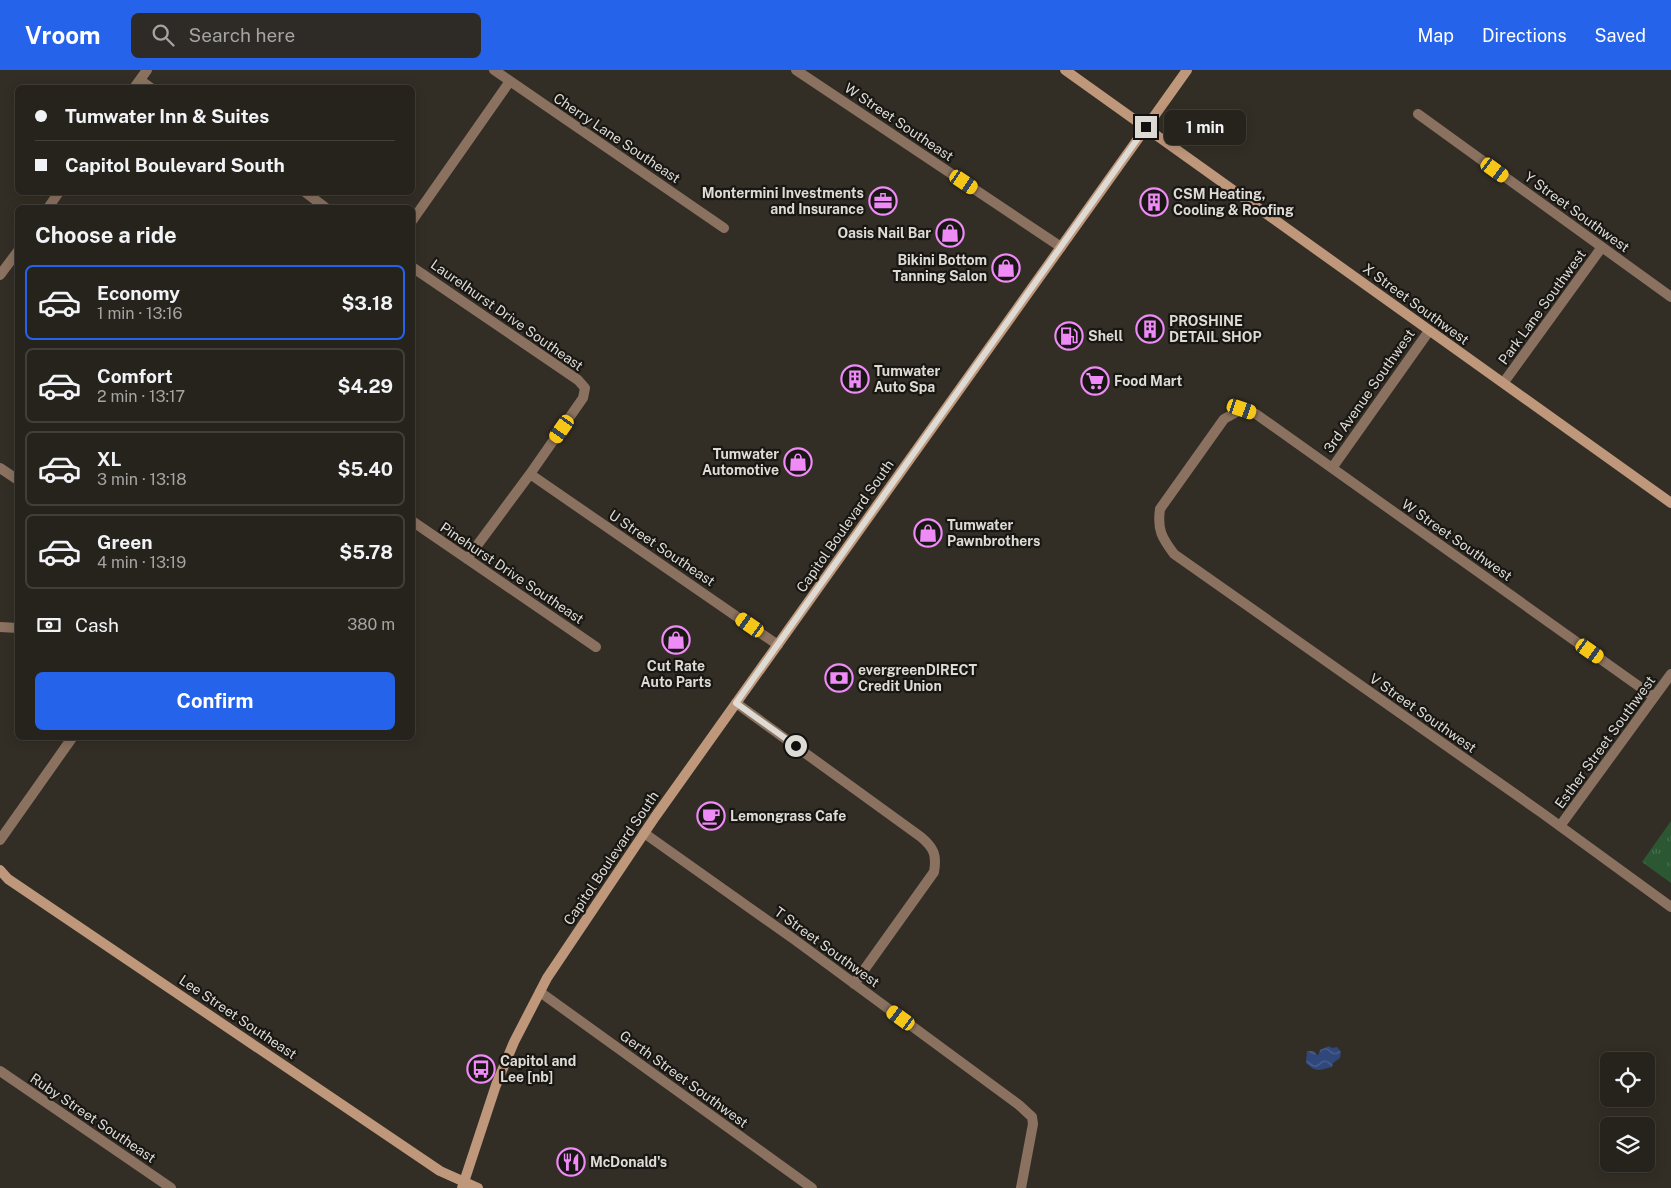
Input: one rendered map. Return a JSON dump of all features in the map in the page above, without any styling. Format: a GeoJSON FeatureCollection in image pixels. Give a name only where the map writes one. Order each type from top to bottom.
{"type":"FeatureCollection","features":[{"type":"Feature","properties":{"kind":"main road","name":"X Street Southwest"},"geometry":{"type":"LineString","coordinates":[[1065,70],[1671,503]]}},
{"type":"Feature","properties":{"kind":"main road","name":"Capitol Boulevard South"},"geometry":{"type":"LineString","coordinates":[[540,992],[547,978],[644,833],[1187,70]]}},
{"type":"Feature","properties":{"kind":"main road","name":"Lee Street Southeast"},"geometry":{"type":"LineString","coordinates":[[0,870],[8,879],[440,1171],[463,1185],[478,1188]]}},
{"type":"Feature","properties":{"kind":"main road"},"geometry":{"type":"LineString","coordinates":[[463,1185],[496,1085],[514,1042],[540,992]]}},
{"type":"Feature","properties":{"kind":"street"},"geometry":{"type":"LineString","coordinates":[[137,84],[147,70]]}},
{"type":"Feature","properties":{"kind":"street","name":"Cherry Lane Southeast"},"geometry":{"type":"LineString","coordinates":[[494,70],[724,228]]}},
{"type":"Feature","properties":{"kind":"street","name":"W Street Southeast"},"geometry":{"type":"LineString","coordinates":[[796,70],[1061,247]]}},
{"type":"Feature","properties":{"kind":"street"},"geometry":{"type":"LineString","coordinates":[[415,217],[510,81]]}},
{"type":"Feature","properties":{"kind":"street","name":"Y Street Southwest"},"geometry":{"type":"LineString","coordinates":[[1418,114],[1671,297]]}},
{"type":"Feature","properties":{"kind":"street"},"geometry":{"type":"LineString","coordinates":[[308,195],[322,205]]}},
{"type":"Feature","properties":{"kind":"street","name":"Park Lane Southwest"},"geometry":{"type":"LineString","coordinates":[[1504,382],[1602,247]]}},
{"type":"Feature","properties":{"kind":"street"},"geometry":{"type":"LineString","coordinates":[[0,275],[15,254]]}},
{"type":"Feature","properties":{"kind":"street","name":"Laurelhurst Drive Southeast"},"geometry":{"type":"LineString","coordinates":[[415,268],[578,380],[585,388],[583,398],[530,474]]}},
{"type":"Feature","properties":{"kind":"street","name":"3rd Avenue Southwest"},"geometry":{"type":"LineString","coordinates":[[1332,468],[1429,331]]}},
{"type":"Feature","properties":{"kind":"street","name":"W Street Southwest"},"geometry":{"type":"LineString","coordinates":[[1163,539],[1158,523],[1160,509],[1224,419],[1242,409],[1256,414],[1654,697]]}},
{"type":"Feature","properties":{"kind":"street"},"geometry":{"type":"LineString","coordinates":[[0,468],[15,478]]}},
{"type":"Feature","properties":{"kind":"street"},"geometry":{"type":"LineString","coordinates":[[467,559],[530,474]]}},
{"type":"Feature","properties":{"kind":"street","name":"U Street Southeast"},"geometry":{"type":"LineString","coordinates":[[530,474],[778,645]]}},
{"type":"Feature","properties":{"kind":"street","name":"Pinehurst Drive Southeast"},"geometry":{"type":"LineString","coordinates":[[415,524],[596,647]]}},
{"type":"Feature","properties":{"kind":"street","name":"V Street Southwest"},"geometry":{"type":"LineString","coordinates":[[1163,539],[1174,554],[1671,906]]}},
{"type":"Feature","properties":{"kind":"street"},"geometry":{"type":"LineString","coordinates":[[0,627],[15,628]]}},
{"type":"Feature","properties":{"kind":"street","name":"Esther Street Southwest"},"geometry":{"type":"LineString","coordinates":[[1560,826],[1671,674]]}},
{"type":"Feature","properties":{"kind":"street"},"geometry":{"type":"LineString","coordinates":[[736,703],[931,846],[936,860],[934,872],[854,984]]}},
{"type":"Feature","properties":{"kind":"street"},"geometry":{"type":"LineString","coordinates":[[0,840],[71,740]]}},
{"type":"Feature","properties":{"kind":"street","name":"T Street Southwest"},"geometry":{"type":"LineString","coordinates":[[644,833],[854,984],[1032,1117],[1031,1141],[1021,1188]]}},
{"type":"Feature","properties":{"kind":"street","name":"Gerth Street Southwest"},"geometry":{"type":"LineString","coordinates":[[540,992],[812,1188]]}},
{"type":"Feature","properties":{"kind":"street","name":"Ruby Street Southeast"},"geometry":{"type":"LineString","coordinates":[[0,1071],[171,1188]]}},
{"type":"Feature","properties":{"kind":"green space"},"geometry":{"type":"Polygon","coordinates":[[[1671,821],[1671,883],[1642,862],[1671,821]]]}},
{"type":"Feature","properties":{"kind":"water"},"geometry":{"type":"Polygon","coordinates":[[[1329,1046],[1332,1048],[1337,1047],[1341,1052],[1340,1058],[1333,1063],[1332,1067],[1318,1070],[1306,1063],[1307,1051],[1314,1051],[1317,1055],[1320,1050],[1329,1046]]]}},
{"type":"Feature","properties":{"kind":"place","name":"Montermini Investments and Insurance"},"geometry":{"type":"Point","coordinates":[883,201]}},
{"type":"Feature","properties":{"kind":"place","name":"CSM Heating, Cooling & Roofing"},"geometry":{"type":"Point","coordinates":[1154,202]}},
{"type":"Feature","properties":{"kind":"place","name":"Oasis Nail Bar"},"geometry":{"type":"Point","coordinates":[950,233]}},
{"type":"Feature","properties":{"kind":"place","name":"Bikini Bottom Tanning Salon"},"geometry":{"type":"Point","coordinates":[1006,268]}},
{"type":"Feature","properties":{"kind":"place","name":"PROSHINE DETAIL SHOP"},"geometry":{"type":"Point","coordinates":[1150,329]}},
{"type":"Feature","properties":{"kind":"place","name":"Shell"},"geometry":{"type":"Point","coordinates":[1069,336]}},
{"type":"Feature","properties":{"kind":"place","name":"Tumwater Auto Spa"},"geometry":{"type":"Point","coordinates":[855,379]}},
{"type":"Feature","properties":{"kind":"place","name":"Food Mart"},"geometry":{"type":"Point","coordinates":[1095,381]}},
{"type":"Feature","properties":{"kind":"place","name":"Tumwater Automotive"},"geometry":{"type":"Point","coordinates":[798,462]}},
{"type":"Feature","properties":{"kind":"place","name":"Tumwater Pawnbrothers"},"geometry":{"type":"Point","coordinates":[928,533]}},
{"type":"Feature","properties":{"kind":"place","name":"Cut Rate Auto Parts"},"geometry":{"type":"Point","coordinates":[676,640]}},
{"type":"Feature","properties":{"kind":"place","name":"evergreenDIRECT Credit Union"},"geometry":{"type":"Point","coordinates":[839,678]}},
{"type":"Feature","properties":{"kind":"place","name":"Lemongrass Cafe"},"geometry":{"type":"Point","coordinates":[711,816]}},
{"type":"Feature","properties":{"kind":"place","name":"Capitol and Lee [nb]"},"geometry":{"type":"Point","coordinates":[481,1069]}},
{"type":"Feature","properties":{"kind":"place","name":"McDonald's"},"geometry":{"type":"Point","coordinates":[571,1162]}},
{"type":"Feature","properties":{"kind":"route"},"geometry":{"type":"LineString","coordinates":[[796,746],[736,703],[1146,127]]}}]}
